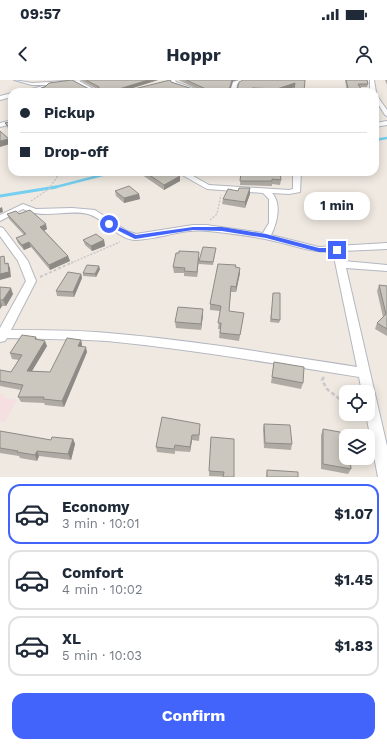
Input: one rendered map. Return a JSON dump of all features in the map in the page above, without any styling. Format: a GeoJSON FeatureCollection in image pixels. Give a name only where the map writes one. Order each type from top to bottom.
{"type":"FeatureCollection","features":[{"type":"Feature","properties":{"kind":"street"},"geometry":{"type":"LineString","coordinates":[[16,80],[32,84],[76,81],[89,88]]}},
{"type":"Feature","properties":{"kind":"street"},"geometry":{"type":"LineString","coordinates":[[234,88],[235,84],[245,80]]}},
{"type":"Feature","properties":{"kind":"street"},"geometry":{"type":"LineString","coordinates":[[166,83],[173,82],[190,88]]}},
{"type":"Feature","properties":{"kind":"street"},"geometry":{"type":"LineString","coordinates":[[42,88],[61,83]]}},
{"type":"Feature","properties":{"kind":"street"},"geometry":{"type":"LineString","coordinates":[[379,101],[387,114]]}},
{"type":"Feature","properties":{"kind":"street"},"geometry":{"type":"LineString","coordinates":[[188,176],[207,187],[283,192],[296,190],[297,176]]}},
{"type":"Feature","properties":{"kind":"street"},"geometry":{"type":"LineString","coordinates":[[266,191],[273,199],[273,223],[266,236]]}},
{"type":"Feature","properties":{"kind":"street"},"geometry":{"type":"LineString","coordinates":[[273,199],[283,192]]}},
{"type":"Feature","properties":{"kind":"street"},"geometry":{"type":"LineString","coordinates":[[0,218],[23,206],[35,212],[72,210],[92,212],[124,233],[135,237],[193,228],[222,229],[266,236],[319,250],[387,246]]}},
{"type":"Feature","properties":{"kind":"street"},"geometry":{"type":"LineString","coordinates":[[0,230],[23,261],[31,280],[2,337],[105,336],[270,357],[364,373]]}},
{"type":"Feature","properties":{"kind":"street"},"geometry":{"type":"LineString","coordinates":[[337,250],[386,477]]}},
{"type":"Feature","properties":{"kind":"street"},"geometry":{"type":"LineString","coordinates":[[341,264],[387,268]]}},
{"type":"Feature","properties":{"kind":"path"},"geometry":{"type":"LineString","coordinates":[[23,206],[49,189],[57,176]]}},
{"type":"Feature","properties":{"kind":"path"},"geometry":{"type":"LineString","coordinates":[[193,228],[217,214],[219,200],[224,189]]}},
{"type":"Feature","properties":{"kind":"path"},"geometry":{"type":"LineString","coordinates":[[31,280],[116,243],[135,237]]}},
{"type":"Feature","properties":{"kind":"path"},"geometry":{"type":"LineString","coordinates":[[331,368],[322,380],[323,385],[339,398]]}},
{"type":"Feature","properties":{"kind":"shaded area"},"geometry":{"type":"Polygon","coordinates":[[[0,394],[5,395],[3,398],[17,400],[5,422],[0,421],[0,394]]]}},
{"type":"Feature","properties":{"kind":"building"},"geometry":{"type":"Polygon","coordinates":[[[72,80],[87,88],[41,88],[45,87],[49,83],[72,80]]]}},
{"type":"Feature","properties":{"kind":"building"},"geometry":{"type":"Polygon","coordinates":[[[86,80],[148,80],[122,88],[99,88],[86,80]]]}},
{"type":"Feature","properties":{"kind":"building"},"geometry":{"type":"Polygon","coordinates":[[[170,80],[171,82],[190,88],[138,88],[170,80]]]}},
{"type":"Feature","properties":{"kind":"building"},"geometry":{"type":"Polygon","coordinates":[[[186,80],[232,80],[230,88],[204,88],[186,80]]]}},
{"type":"Feature","properties":{"kind":"building"},"geometry":{"type":"Polygon","coordinates":[[[243,80],[305,80],[304,88],[294,88],[295,83],[280,88],[238,88],[239,82],[243,80]]]}},
{"type":"Feature","properties":{"kind":"building"},"geometry":{"type":"Polygon","coordinates":[[[346,80],[367,80],[368,84],[358,84],[360,88],[348,88],[346,80]]]}},
{"type":"Feature","properties":{"kind":"building"},"geometry":{"type":"Polygon","coordinates":[[[0,131],[8,139],[0,141],[0,131]]]}},
{"type":"Feature","properties":{"kind":"building"},"geometry":{"type":"Polygon","coordinates":[[[151,176],[180,176],[164,185],[151,176]]]}},
{"type":"Feature","properties":{"kind":"building"},"geometry":{"type":"Polygon","coordinates":[[[241,176],[280,176],[281,180],[272,179],[272,181],[240,181],[241,176]]]}},
{"type":"Feature","properties":{"kind":"building"},"geometry":{"type":"Polygon","coordinates":[[[129,186],[139,194],[124,198],[115,191],[129,186]]]}},
{"type":"Feature","properties":{"kind":"building"},"geometry":{"type":"Polygon","coordinates":[[[239,188],[250,188],[245,202],[223,199],[228,189],[238,191],[239,188]]]}},
{"type":"Feature","properties":{"kind":"building"},"geometry":{"type":"Polygon","coordinates":[[[30,210],[46,224],[40,227],[68,256],[49,265],[29,242],[22,245],[16,238],[26,234],[7,214],[16,211],[19,214],[30,210]]]}},
{"type":"Feature","properties":{"kind":"building"},"geometry":{"type":"Polygon","coordinates":[[[96,234],[104,240],[91,246],[83,240],[96,234]]]}},
{"type":"Feature","properties":{"kind":"building"},"geometry":{"type":"Polygon","coordinates":[[[203,247],[216,248],[213,262],[199,261],[203,247]]]}},
{"type":"Feature","properties":{"kind":"building"},"geometry":{"type":"Polygon","coordinates":[[[179,251],[199,252],[197,272],[184,271],[185,268],[173,267],[176,253],[179,253],[179,251]]]}},
{"type":"Feature","properties":{"kind":"building"},"geometry":{"type":"Polygon","coordinates":[[[4,256],[5,264],[8,263],[9,272],[0,274],[0,257],[4,256]]]}},
{"type":"Feature","properties":{"kind":"building"},"geometry":{"type":"Polygon","coordinates":[[[218,264],[236,265],[235,267],[240,268],[236,287],[231,286],[229,311],[244,313],[240,335],[220,333],[221,323],[218,323],[221,306],[210,304],[218,264]]]}},
{"type":"Feature","properties":{"kind":"building"},"geometry":{"type":"Polygon","coordinates":[[[87,265],[99,266],[95,274],[83,273],[87,265]]]}},
{"type":"Feature","properties":{"kind":"building"},"geometry":{"type":"Polygon","coordinates":[[[68,272],[81,274],[73,292],[56,291],[68,272]]]}},
{"type":"Feature","properties":{"kind":"building"},"geometry":{"type":"Polygon","coordinates":[[[379,285],[387,286],[387,329],[377,323],[386,314],[379,285]]]}},
{"type":"Feature","properties":{"kind":"building"},"geometry":{"type":"Polygon","coordinates":[[[0,287],[11,288],[3,300],[0,300],[0,287]]]}},
{"type":"Feature","properties":{"kind":"building"},"geometry":{"type":"Polygon","coordinates":[[[273,293],[280,293],[280,320],[271,319],[273,293]]]}},
{"type":"Feature","properties":{"kind":"building"},"geometry":{"type":"Polygon","coordinates":[[[178,307],[203,309],[201,324],[175,322],[178,307]]]}},
{"type":"Feature","properties":{"kind":"building"},"geometry":{"type":"Polygon","coordinates":[[[22,335],[36,337],[35,339],[45,341],[27,371],[50,372],[67,338],[81,340],[78,346],[86,347],[62,401],[43,399],[44,397],[18,397],[23,385],[0,381],[0,370],[11,372],[22,355],[10,353],[22,335]]]}},
{"type":"Feature","properties":{"kind":"building"},"geometry":{"type":"Polygon","coordinates":[[[274,362],[304,367],[303,383],[272,377],[274,362]]]}},
{"type":"Feature","properties":{"kind":"building"},"geometry":{"type":"Polygon","coordinates":[[[162,417],[200,424],[199,435],[192,435],[190,447],[175,445],[174,449],[156,447],[162,417]]]}},
{"type":"Feature","properties":{"kind":"building"},"geometry":{"type":"Polygon","coordinates":[[[264,424],[290,425],[292,444],[265,443],[264,424]]]}},
{"type":"Feature","properties":{"kind":"building"},"geometry":{"type":"Polygon","coordinates":[[[323,429],[339,432],[339,465],[351,465],[351,469],[323,464],[323,429]]]}},
{"type":"Feature","properties":{"kind":"building"},"geometry":{"type":"Polygon","coordinates":[[[0,431],[51,440],[52,437],[73,439],[68,454],[37,451],[35,455],[0,448],[0,431]]]}},
{"type":"Feature","properties":{"kind":"building"},"geometry":{"type":"Polygon","coordinates":[[[211,437],[234,439],[234,477],[223,477],[224,472],[209,471],[211,437]]]}},
{"type":"Feature","properties":{"kind":"building"},"geometry":{"type":"Polygon","coordinates":[[[267,470],[298,472],[298,477],[267,477],[267,470]]]}},
{"type":"Feature","properties":{"kind":"waterway"},"geometry":{"type":"LineString","coordinates":[[379,139],[387,138]]}},
{"type":"Feature","properties":{"kind":"waterway"},"geometry":{"type":"LineString","coordinates":[[56,187],[98,176]]}},
{"type":"Feature","properties":{"kind":"waterway"},"geometry":{"type":"LineString","coordinates":[[0,196],[56,187]]}},
{"type":"Feature","properties":{"kind":"route"},"geometry":{"type":"LineString","coordinates":[[109,224],[115,226],[124,233],[135,237],[156,235],[193,228],[222,229],[266,236],[319,250],[337,250]]}}]}
